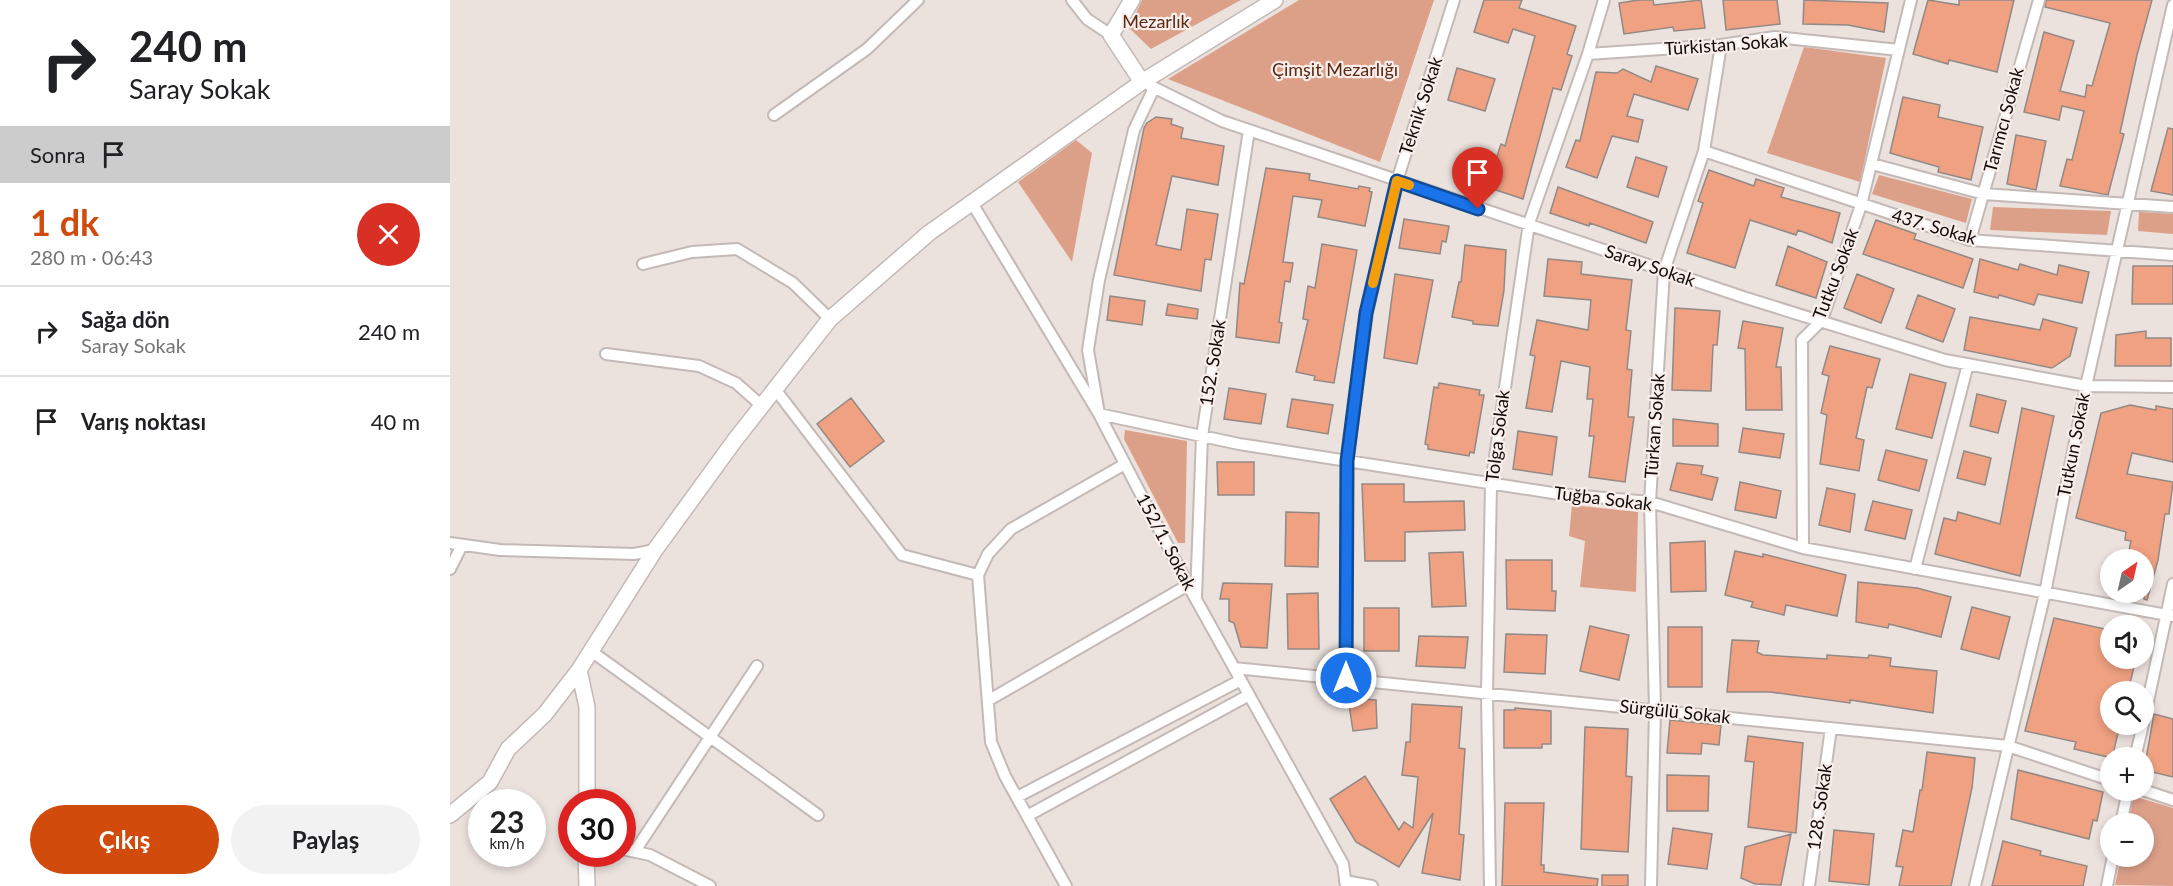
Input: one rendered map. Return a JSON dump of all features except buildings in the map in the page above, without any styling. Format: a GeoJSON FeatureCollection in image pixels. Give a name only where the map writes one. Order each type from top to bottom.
{"type":"FeatureCollection","features":[{"type":"Feature","properties":{"kind":"street"},"geometry":{"type":"LineString","coordinates":[[774,115],[867,49],[918,0]]}},
{"type":"Feature","properties":{"kind":"street"},"geometry":{"type":"LineString","coordinates":[[1072,0],[1088,19],[1111,35],[1148,85]]}},
{"type":"Feature","properties":{"kind":"street"},"geometry":{"type":"LineString","coordinates":[[1111,35],[1132,0]]}},
{"type":"Feature","properties":{"kind":"street"},"geometry":{"type":"LineString","coordinates":[[450,815],[490,782],[507,749],[546,714],[579,670],[655,550],[830,319],[929,233],[1275,0]]}},
{"type":"Feature","properties":{"kind":"street","name":"Teknik Sokak"},"geometry":{"type":"LineString","coordinates":[[1346,678],[1347,461],[1366,313],[1397,181],[1455,0]]}},
{"type":"Feature","properties":{"kind":"street","name":"Tolga Sokak"},"geometry":{"type":"LineString","coordinates":[[1490,886],[1487,693],[1491,484],[1528,223],[1588,54],[1604,0]]}},
{"type":"Feature","properties":{"kind":"street","name":"Tutku Sokak"},"geometry":{"type":"LineString","coordinates":[[1803,548],[1802,340],[1822,320],[1861,206],[1911,0]]}},
{"type":"Feature","properties":{"kind":"street","name":"Tarımcı Sokak"},"geometry":{"type":"LineString","coordinates":[[1970,240],[2010,93],[2039,0]]}},
{"type":"Feature","properties":{"kind":"street","name":"Tutkun Sokak"},"geometry":{"type":"LineString","coordinates":[[1975,886],[2045,593],[2086,386],[2173,4]]}},
{"type":"Feature","properties":{"kind":"street","name":"Türkistan Sokak"},"geometry":{"type":"LineString","coordinates":[[1588,54],[1721,45],[1775,37],[1899,50]]}},
{"type":"Feature","properties":{"kind":"street","name":"Türkan Sokak"},"geometry":{"type":"LineString","coordinates":[[1651,886],[1655,710],[1650,502],[1664,271],[1704,151],[1721,45]]}},
{"type":"Feature","properties":{"kind":"street"},"geometry":{"type":"LineString","coordinates":[[1098,414],[1088,350],[1099,280],[1134,130],[1148,85]]}},
{"type":"Feature","properties":{"kind":"street","name":"Saray Sokak"},"geometry":{"type":"LineString","coordinates":[[1148,85],[1222,120],[1397,181],[1528,223],[1664,271],[1945,360],[2086,386],[2173,387]]}},
{"type":"Feature","properties":{"kind":"street","name":"152. Sokak"},"geometry":{"type":"LineString","coordinates":[[1196,598],[1202,436],[1250,130]]}},
{"type":"Feature","properties":{"kind":"street","name":"437. Sokak"},"geometry":{"type":"LineString","coordinates":[[1704,151],[1861,206],[1970,240],[2173,255]]}},
{"type":"Feature","properties":{"kind":"street"},"geometry":{"type":"LineString","coordinates":[[1872,164],[1984,194],[2173,207]]}},
{"type":"Feature","properties":{"kind":"street","name":"152/1. Sokak"},"geometry":{"type":"LineString","coordinates":[[972,203],[1098,414],[1188,585],[1343,864],[1345,883]]}},
{"type":"Feature","properties":{"kind":"street"},"geometry":{"type":"LineString","coordinates":[[643,264],[692,252],[737,249],[793,283],[830,319]]}},
{"type":"Feature","properties":{"kind":"street"},"geometry":{"type":"LineString","coordinates":[[606,354],[699,366],[736,383],[762,406]]}},
{"type":"Feature","properties":{"kind":"street"},"geometry":{"type":"LineString","coordinates":[[1915,569],[1968,364]]}},
{"type":"Feature","properties":{"kind":"street"},"geometry":{"type":"LineString","coordinates":[[775,389],[902,555],[978,575]]}},
{"type":"Feature","properties":{"kind":"street","name":"Tuğba Sokak"},"geometry":{"type":"LineString","coordinates":[[1098,414],[1202,436],[1491,484],[1559,494],[1650,502],[1803,548],[2170,615]]}},
{"type":"Feature","properties":{"kind":"street"},"geometry":{"type":"LineString","coordinates":[[1066,886],[1017,797],[991,742],[978,575],[988,554],[1011,530],[1125,464]]}},
{"type":"Feature","properties":{"kind":"street"},"geometry":{"type":"LineString","coordinates":[[450,569],[456,544],[500,550],[634,554],[655,550]]}},
{"type":"Feature","properties":{"kind":"street"},"geometry":{"type":"LineString","coordinates":[[2154,681],[2170,615],[2173,584]]}},
{"type":"Feature","properties":{"kind":"street"},"geometry":{"type":"LineString","coordinates":[[989,700],[1188,585]]}},
{"type":"Feature","properties":{"kind":"street"},"geometry":{"type":"LineString","coordinates":[[591,651],[818,815]]}},
{"type":"Feature","properties":{"kind":"street"},"geometry":{"type":"LineString","coordinates":[[636,849],[757,666]]}},
{"type":"Feature","properties":{"kind":"street","name":"Sürgülü Sokak"},"geometry":{"type":"LineString","coordinates":[[1234,668],[2008,746],[2100,777]]}},
{"type":"Feature","properties":{"kind":"street"},"geometry":{"type":"LineString","coordinates":[[579,670],[587,707],[587,789]]}},
{"type":"Feature","properties":{"kind":"street"},"geometry":{"type":"LineString","coordinates":[[1017,797],[1241,680]]}},
{"type":"Feature","properties":{"kind":"street"},"geometry":{"type":"LineString","coordinates":[[1027,816],[1250,695]]}},
{"type":"Feature","properties":{"kind":"street","name":"128. Sokak"},"geometry":{"type":"LineString","coordinates":[[1809,886],[1831,728]]}},
{"type":"Feature","properties":{"kind":"street"},"geometry":{"type":"LineString","coordinates":[[2154,794],[2173,800]]}},
{"type":"Feature","properties":{"kind":"street"},"geometry":{"type":"LineString","coordinates":[[636,851],[650,855],[710,886]]}},
{"type":"Feature","properties":{"kind":"street"},"geometry":{"type":"LineString","coordinates":[[586,867],[587,886]]}},
{"type":"Feature","properties":{"kind":"street"},"geometry":{"type":"LineString","coordinates":[[2107,886],[2111,867]]}},
{"type":"Feature","properties":{"kind":"street"},"geometry":{"type":"LineString","coordinates":[[1345,883],[1372,886]]}},
{"type":"Feature","properties":{"kind":"green space","name":"Mezarlık"},"geometry":{"type":"Polygon","coordinates":[[[1142,0],[1241,0],[1151,49],[1129,28],[1142,0]]]}},
{"type":"Feature","properties":{"kind":"green space","name":"Çimşit Mezarlığı"},"geometry":{"type":"Polygon","coordinates":[[[1299,0],[1434,0],[1380,162],[1168,79],[1299,0]]]}},
{"type":"Feature","properties":{"kind":"green space"},"geometry":{"type":"Polygon","coordinates":[[[1804,47],[1886,58],[1860,182],[1767,153],[1804,47]]]}},
{"type":"Feature","properties":{"kind":"green space"},"geometry":{"type":"Polygon","coordinates":[[[1076,140],[1092,153],[1072,262],[1018,182],[1076,140]]]}},
{"type":"Feature","properties":{"kind":"green space"},"geometry":{"type":"Polygon","coordinates":[[[1879,175],[1972,199],[1966,223],[1872,194],[1879,175]]]}},
{"type":"Feature","properties":{"kind":"green space"},"geometry":{"type":"Polygon","coordinates":[[[1993,207],[2111,211],[2107,235],[1990,230],[1993,207]]]}},
{"type":"Feature","properties":{"kind":"green space"},"geometry":{"type":"Polygon","coordinates":[[[2139,212],[2173,214],[2173,234],[2138,231],[2139,212]]]}},
{"type":"Feature","properties":{"kind":"green space"},"geometry":{"type":"Polygon","coordinates":[[[1125,430],[1187,441],[1185,543],[1178,543],[1124,439],[1125,430]]]}},
{"type":"Feature","properties":{"kind":"green space"},"geometry":{"type":"Polygon","coordinates":[[[1572,505],[1638,512],[1636,592],[1580,587],[1585,541],[1569,536],[1572,505]]]}},
{"type":"Feature","properties":{"kind":"green space"},"geometry":{"type":"Polygon","coordinates":[[[2132,801],[2150,801],[2173,808],[2173,886],[2115,885],[2119,867],[2154,867],[2154,813],[2129,813],[2132,801]]]}},
{"type":"Feature","properties":{"kind":"slow traffic"},"geometry":{"type":"LineString","coordinates":[[1373,283],[1397,181],[1409,185]]}},
{"type":"Feature","properties":{"kind":"route"},"geometry":{"type":"LineString","coordinates":[[1346,678],[1347,461],[1366,313],[1397,181],[1478,209]]}}]}
